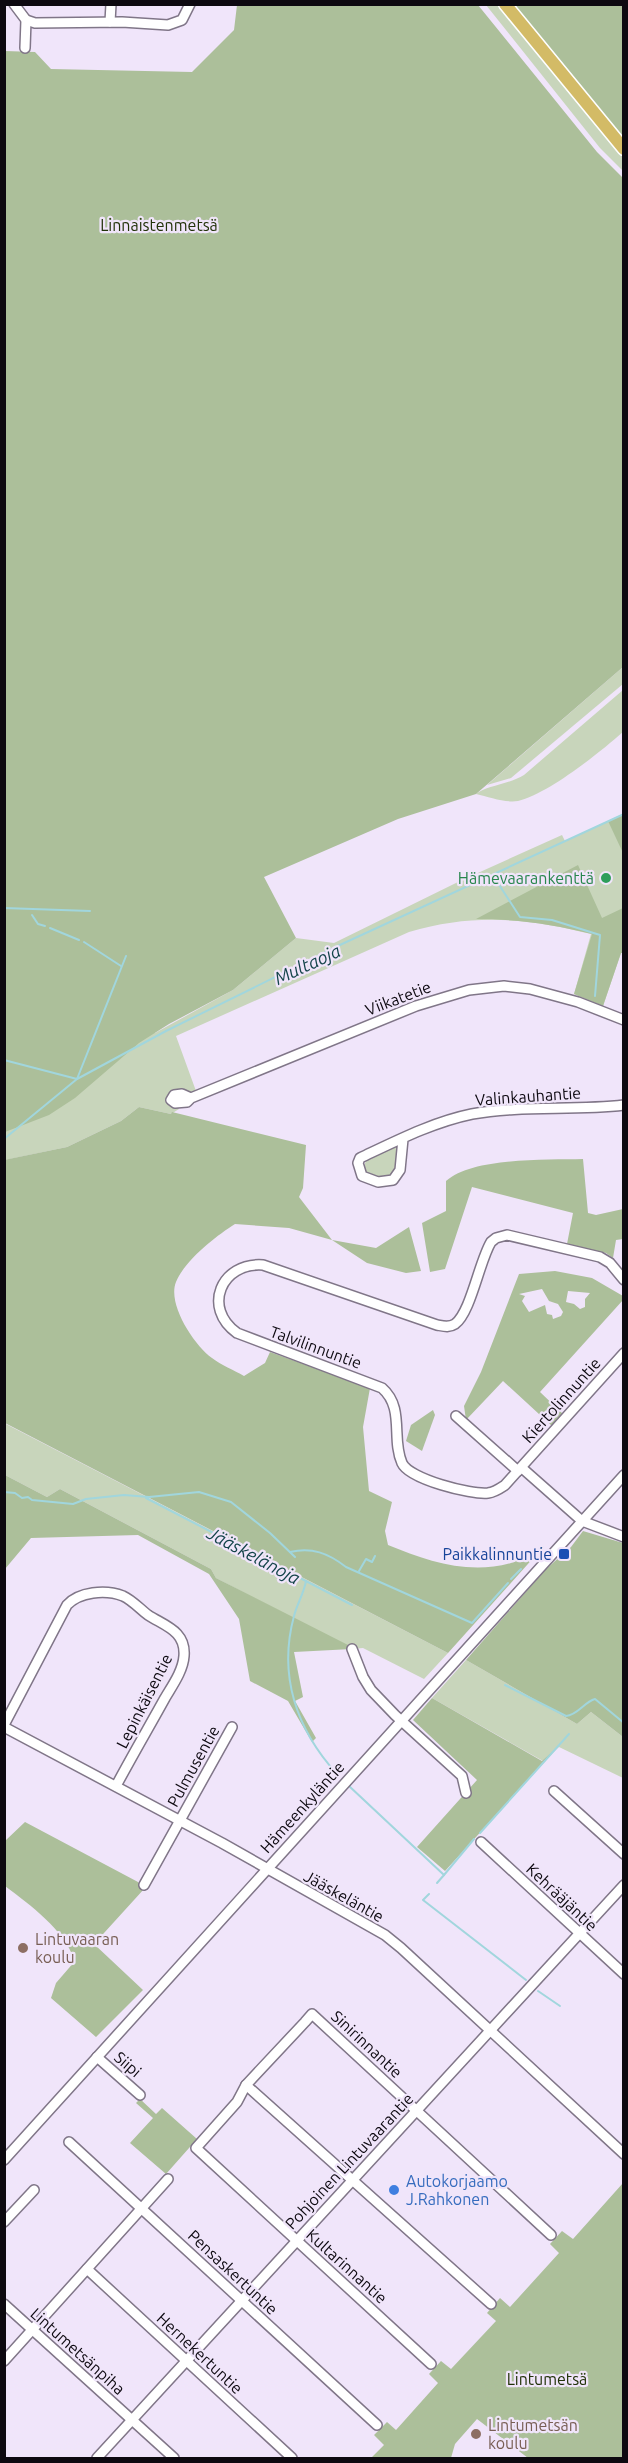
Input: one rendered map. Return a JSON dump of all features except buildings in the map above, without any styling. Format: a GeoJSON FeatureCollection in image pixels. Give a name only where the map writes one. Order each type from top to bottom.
{"type":"FeatureCollection","features":[{"type":"Feature","properties":{"kind":"main road"},"geometry":{"type":"LineString","coordinates":[[505,4],[581,100],[624,149]]}},
{"type":"Feature","properties":{"kind":"street"},"geometry":{"type":"LineString","coordinates":[[14,4],[26,20],[35,23],[110,22],[150,25],[176,24],[186,15],[190,4]]}},
{"type":"Feature","properties":{"kind":"street"},"geometry":{"type":"LineString","coordinates":[[110,22],[111,4]]}},
{"type":"Feature","properties":{"kind":"street"},"geometry":{"type":"LineString","coordinates":[[25,48],[26,20]]}},
{"type":"Feature","properties":{"kind":"street","name":"Viikatetie"},"geometry":{"type":"LineString","coordinates":[[191,1098],[416,1006],[469,990],[503,986],[530,989],[578,1002],[624,1020]]}},
{"type":"Feature","properties":{"kind":"street","name":"Valinkauhantie"},"geometry":{"type":"LineString","coordinates":[[403,1139],[400,1168],[393,1180],[378,1182],[362,1176],[358,1163],[360,1158],[403,1139],[453,1119],[473,1114],[521,1109],[624,1105]]}},
{"type":"Feature","properties":{"kind":"street","name":"Talvilinnuntie"},"geometry":{"type":"LineString","coordinates":[[520,1470],[497,1490],[480,1493],[463,1491],[410,1473],[401,1461],[395,1410],[386,1392],[378,1385],[237,1333],[224,1320],[220,1312],[219,1300],[224,1282],[234,1272],[245,1266],[263,1264],[443,1326],[456,1323],[462,1316],[488,1246],[500,1236],[519,1237],[600,1257],[610,1263],[624,1280]]}},
{"type":"Feature","properties":{"kind":"street","name":"Kiertolinnuntie"},"geometry":{"type":"LineString","coordinates":[[520,1470],[624,1353]]}},
{"type":"Feature","properties":{"kind":"street"},"geometry":{"type":"LineString","coordinates":[[456,1416],[582,1521],[624,1537]]}},
{"type":"Feature","properties":{"kind":"street","name":"Hämeenkyläntie"},"geometry":{"type":"LineString","coordinates":[[4,2160],[624,1475]]}},
{"type":"Feature","properties":{"kind":"street","name":"Lepinkäisentie"},"geometry":{"type":"LineString","coordinates":[[4,1726],[67,1605],[77,1596],[99,1593],[123,1596],[147,1614],[175,1630],[185,1655],[180,1670],[116,1786]]}},
{"type":"Feature","properties":{"kind":"street"},"geometry":{"type":"LineString","coordinates":[[352,1649],[371,1690],[462,1776],[466,1793]]}},
{"type":"Feature","properties":{"kind":"street","name":"Jääskeläntie"},"geometry":{"type":"LineString","coordinates":[[4,1726],[385,1935],[624,2154]]}},
{"type":"Feature","properties":{"kind":"street","name":"Pulmusentie"},"geometry":{"type":"LineString","coordinates":[[144,1885],[232,1727]]}},
{"type":"Feature","properties":{"kind":"street"},"geometry":{"type":"LineString","coordinates":[[554,1791],[624,1854]]}},
{"type":"Feature","properties":{"kind":"street","name":"Kehrääjäntie"},"geometry":{"type":"LineString","coordinates":[[481,1842],[624,1974]]}},
{"type":"Feature","properties":{"kind":"street","name":"Pohjoinen Lintuvaarantie"},"geometry":{"type":"LineString","coordinates":[[97,2458],[624,1885]]}},
{"type":"Feature","properties":{"kind":"street","name":"Sinirinnantie"},"geometry":{"type":"LineString","coordinates":[[246,2085],[312,2014],[551,2235]]}},
{"type":"Feature","properties":{"kind":"street","name":"Siipi"},"geometry":{"type":"LineString","coordinates":[[97,2057],[140,2095]]}},
{"type":"Feature","properties":{"kind":"street"},"geometry":{"type":"LineString","coordinates":[[246,2085],[491,2304]]}},
{"type":"Feature","properties":{"kind":"street","name":"Kultarinnantie"},"geometry":{"type":"LineString","coordinates":[[246,2085],[237,2102],[196,2148],[431,2364]]}},
{"type":"Feature","properties":{"kind":"street","name":"Pensaskertuntie"},"geometry":{"type":"LineString","coordinates":[[69,2142],[377,2425]]}},
{"type":"Feature","properties":{"kind":"street"},"geometry":{"type":"LineString","coordinates":[[4,2361],[168,2179]]}},
{"type":"Feature","properties":{"kind":"street"},"geometry":{"type":"LineString","coordinates":[[4,2222],[34,2190]]}},
{"type":"Feature","properties":{"kind":"street","name":"Hernekertuntie"},"geometry":{"type":"LineString","coordinates":[[87,2269],[292,2458]]}},
{"type":"Feature","properties":{"kind":"street","name":"Lintumetsänpiha"},"geometry":{"type":"LineString","coordinates":[[4,2304],[174,2458]]}},
{"type":"Feature","properties":{"kind":"green space","name":"Linnaistenmetsä"},"geometry":{"type":"Polygon","coordinates":[[[237,5],[478,5],[597,152],[623,178],[623,667],[476,794],[398,819],[264,877],[296,938],[233,990],[169,1024],[139,1043],[75,1098],[49,1115],[5,1132],[5,51],[35,52],[51,69],[192,72],[234,30],[237,5]]]}},
{"type":"Feature","properties":{"kind":"green space"},"geometry":{"type":"Polygon","coordinates":[[[486,5],[499,5],[623,156],[623,171],[600,148],[486,5]]]}},
{"type":"Feature","properties":{"kind":"green space"},"geometry":{"type":"Polygon","coordinates":[[[510,5],[623,5],[623,143],[510,5]]]}},
{"type":"Feature","properties":{"kind":"green space"},"geometry":{"type":"Polygon","coordinates":[[[623,667],[623,684],[511,778],[487,785],[623,667]]]}},
{"type":"Feature","properties":{"kind":"green space"},"geometry":{"type":"Polygon","coordinates":[[[623,690],[623,732],[573,772],[544,790],[518,801],[476,794],[524,775],[623,690]]]}},
{"type":"Feature","properties":{"kind":"green space"},"geometry":{"type":"Polygon","coordinates":[[[4,791],[155,1033],[233,990],[296,938],[334,943],[460,881],[562,835],[565,841],[623,814],[623,953],[621,953],[603,1006],[574,994],[591,934],[544,924],[500,920],[456,922],[409,932],[176,1036],[196,1091],[189,1094],[177,1090],[172,1092],[179,1109],[171,1114],[139,1107],[121,1121],[67,1147],[5,1160],[4,791]]]}},
{"type":"Feature","properties":{"kind":"green space"},"geometry":{"type":"Polygon","coordinates":[[[623,814],[623,853],[608,821],[623,814]]]}},
{"type":"Feature","properties":{"kind":"green space"},"geometry":{"type":"Polygon","coordinates":[[[578,865],[602,918],[623,908],[623,953],[621,953],[603,1006],[574,994],[592,934],[534,923],[476,919],[578,865]]]}},
{"type":"Feature","properties":{"kind":"green space"},"geometry":{"type":"Polygon","coordinates":[[[139,1107],[171,1114],[172,1112],[306,1145],[303,1188],[299,1197],[332,1240],[289,1228],[235,1224],[202,1249],[180,1274],[174,1291],[175,1301],[184,1323],[205,1352],[219,1363],[244,1376],[265,1363],[270,1352],[370,1388],[363,1427],[369,1491],[392,1502],[385,1531],[388,1545],[433,1561],[479,1568],[511,1563],[544,1546],[448,1653],[5,1423],[4,1160],[67,1147],[121,1121],[139,1107]]]}},
{"type":"Feature","properties":{"kind":"green space"},"geometry":{"type":"Polygon","coordinates":[[[395,1146],[399,1156],[394,1176],[382,1180],[364,1172],[366,1161],[395,1146]]]}},
{"type":"Feature","properties":{"kind":"green space"},"geometry":{"type":"Polygon","coordinates":[[[583,1159],[588,1213],[596,1215],[623,1209],[623,1239],[616,1240],[613,1258],[606,1253],[567,1244],[573,1213],[472,1187],[445,1269],[430,1272],[422,1223],[446,1211],[446,1181],[458,1173],[492,1164],[511,1161],[583,1159]]]}},
{"type":"Feature","properties":{"kind":"green space"},"geometry":{"type":"Polygon","coordinates":[[[409,1227],[421,1271],[406,1273],[367,1263],[332,1240],[376,1248],[409,1227]]]}},
{"type":"Feature","properties":{"kind":"green space"},"geometry":{"type":"Polygon","coordinates":[[[555,1271],[592,1278],[623,1296],[623,1300],[540,1392],[563,1414],[552,1426],[503,1381],[466,1420],[464,1406],[481,1372],[519,1274],[555,1271]],[[542,1289],[519,1294],[525,1296],[522,1301],[529,1312],[545,1305],[547,1314],[552,1315],[553,1319],[561,1316],[563,1312],[558,1304],[549,1301],[542,1289]],[[568,1291],[566,1302],[580,1309],[585,1307],[585,1299],[590,1293],[568,1291]]]}},
{"type":"Feature","properties":{"kind":"green space"},"geometry":{"type":"Polygon","coordinates":[[[433,1410],[435,1415],[422,1451],[406,1441],[411,1425],[433,1410]]]}},
{"type":"Feature","properties":{"kind":"green space"},"geometry":{"type":"Polygon","coordinates":[[[4,1423],[448,1653],[424,1679],[363,1648],[352,1649],[216,1578],[211,1569],[60,1489],[47,1497],[5,1475],[4,1423]]]}},
{"type":"Feature","properties":{"kind":"green space"},"geometry":{"type":"Polygon","coordinates":[[[5,1475],[47,1497],[60,1489],[211,1569],[216,1578],[348,1645],[352,1649],[294,1652],[303,1697],[295,1701],[316,1738],[312,1742],[288,1701],[250,1681],[239,1619],[209,1574],[138,1535],[31,1538],[5,1569],[5,1475]]]}},
{"type":"Feature","properties":{"kind":"green space"},"geometry":{"type":"Polygon","coordinates":[[[583,1531],[623,1543],[623,1737],[591,1712],[577,1724],[466,1660],[546,1569],[571,1547],[583,1531]]]}},
{"type":"Feature","properties":{"kind":"green space"},"geometry":{"type":"Polygon","coordinates":[[[466,1660],[577,1724],[591,1712],[623,1737],[623,1778],[559,1747],[543,1761],[432,1698],[466,1660]]]}},
{"type":"Feature","properties":{"kind":"green space"},"geometry":{"type":"Polygon","coordinates":[[[432,1698],[542,1761],[559,1746],[445,1871],[417,1847],[477,1780],[413,1720],[432,1698]]]}},
{"type":"Feature","properties":{"kind":"green space"},"geometry":{"type":"Polygon","coordinates":[[[25,1822],[138,1882],[144,1889],[94,1944],[143,1990],[96,2037],[51,1998],[56,1983],[75,1961],[70,1949],[45,1919],[5,1886],[5,1841],[25,1822]]]}},
{"type":"Feature","properties":{"kind":"green space"},"geometry":{"type":"Polygon","coordinates":[[[140,2099],[156,2114],[162,2108],[197,2139],[166,2174],[130,2143],[153,2118],[136,2103],[140,2099]]]}},
{"type":"Feature","properties":{"kind":"green space","name":"Lintumetsä"},"geometry":{"type":"Polygon","coordinates":[[[623,2183],[623,2458],[528,2458],[477,2419],[455,2444],[451,2458],[371,2458],[384,2445],[374,2435],[387,2422],[396,2430],[438,2383],[429,2374],[441,2361],[451,2369],[496,2321],[487,2313],[500,2298],[510,2307],[559,2253],[550,2244],[562,2231],[573,2239],[623,2183]]]}},
{"type":"Feature","properties":{"kind":"waterway","name":"Multaoja"},"geometry":{"type":"LineString","coordinates":[[4,1139],[77,1079],[166,1031],[342,944],[624,814]]}},
{"type":"Feature","properties":{"kind":"waterway"},"geometry":{"type":"LineString","coordinates":[[496,880],[520,917],[552,920],[600,935],[595,996]]}},
{"type":"Feature","properties":{"kind":"waterway"},"geometry":{"type":"LineString","coordinates":[[4,908],[90,911]]}},
{"type":"Feature","properties":{"kind":"waterway"},"geometry":{"type":"LineString","coordinates":[[32,915],[38,924],[45,926]]}},
{"type":"Feature","properties":{"kind":"waterway"},"geometry":{"type":"LineString","coordinates":[[50,928],[79,940]]}},
{"type":"Feature","properties":{"kind":"waterway"},"geometry":{"type":"LineString","coordinates":[[84,942],[121,966]]}},
{"type":"Feature","properties":{"kind":"waterway"},"geometry":{"type":"LineString","coordinates":[[4,1060],[77,1079],[126,956]]}},
{"type":"Feature","properties":{"kind":"waterway"},"geometry":{"type":"LineString","coordinates":[[4,1492],[15,1493],[22,1498],[28,1497],[32,1500],[73,1504],[86,1499],[124,1495],[149,1497],[199,1492],[231,1502],[270,1533],[295,1557]]}},
{"type":"Feature","properties":{"kind":"waterway","name":"Jääskelänoja"},"geometry":{"type":"LineString","coordinates":[[146,1498],[352,1605]]}},
{"type":"Feature","properties":{"kind":"waterway"},"geometry":{"type":"LineString","coordinates":[[290,1552],[306,1550],[320,1552],[346,1567],[472,1623],[508,1583]]}},
{"type":"Feature","properties":{"kind":"waterway"},"geometry":{"type":"LineString","coordinates":[[359,1571],[366,1559],[372,1562],[375,1556]]}},
{"type":"Feature","properties":{"kind":"waterway"},"geometry":{"type":"LineString","coordinates":[[511,1579],[521,1569]]}},
{"type":"Feature","properties":{"kind":"waterway","name":"Jääskelänoja"},"geometry":{"type":"LineString","coordinates":[[306,1581],[294,1616],[290,1638],[288,1659],[290,1680],[301,1720],[311,1739],[337,1774]]}},
{"type":"Feature","properties":{"kind":"waterway"},"geometry":{"type":"LineString","coordinates":[[505,1685],[566,1716],[595,1699],[624,1723]]}},
{"type":"Feature","properties":{"kind":"waterway"},"geometry":{"type":"LineString","coordinates":[[480,1833],[569,1734]]}},
{"type":"Feature","properties":{"kind":"waterway","name":"Jääskelänoja"},"geometry":{"type":"LineString","coordinates":[[349,1786],[444,1875],[437,1883]]}},
{"type":"Feature","properties":{"kind":"waterway"},"geometry":{"type":"LineString","coordinates":[[444,1875],[474,1839]]}},
{"type":"Feature","properties":{"kind":"waterway","name":"Jääskelänoja"},"geometry":{"type":"LineString","coordinates":[[429,1894],[423,1900],[526,1980]]}},
{"type":"Feature","properties":{"kind":"waterway","name":"Jääskelänoja"},"geometry":{"type":"LineString","coordinates":[[538,1991],[560,2006]]}},
{"type":"Feature","properties":{"kind":"place","name":"Hämevaarankenttä"},"geometry":{"type":"Point","coordinates":[606,878]}},
{"type":"Feature","properties":{"kind":"place","name":"Paikkalinnuntie"},"geometry":{"type":"Point","coordinates":[564,1554]}},
{"type":"Feature","properties":{"kind":"place","name":"Lintuvaaran koulu"},"geometry":{"type":"Point","coordinates":[23,1948]}},
{"type":"Feature","properties":{"kind":"place","name":"Autokorjaamo J.Rahkonen"},"geometry":{"type":"Point","coordinates":[394,2190]}},
{"type":"Feature","properties":{"kind":"place","name":"Lintumetsän koulu"},"geometry":{"type":"Point","coordinates":[476,2434]}}]}
